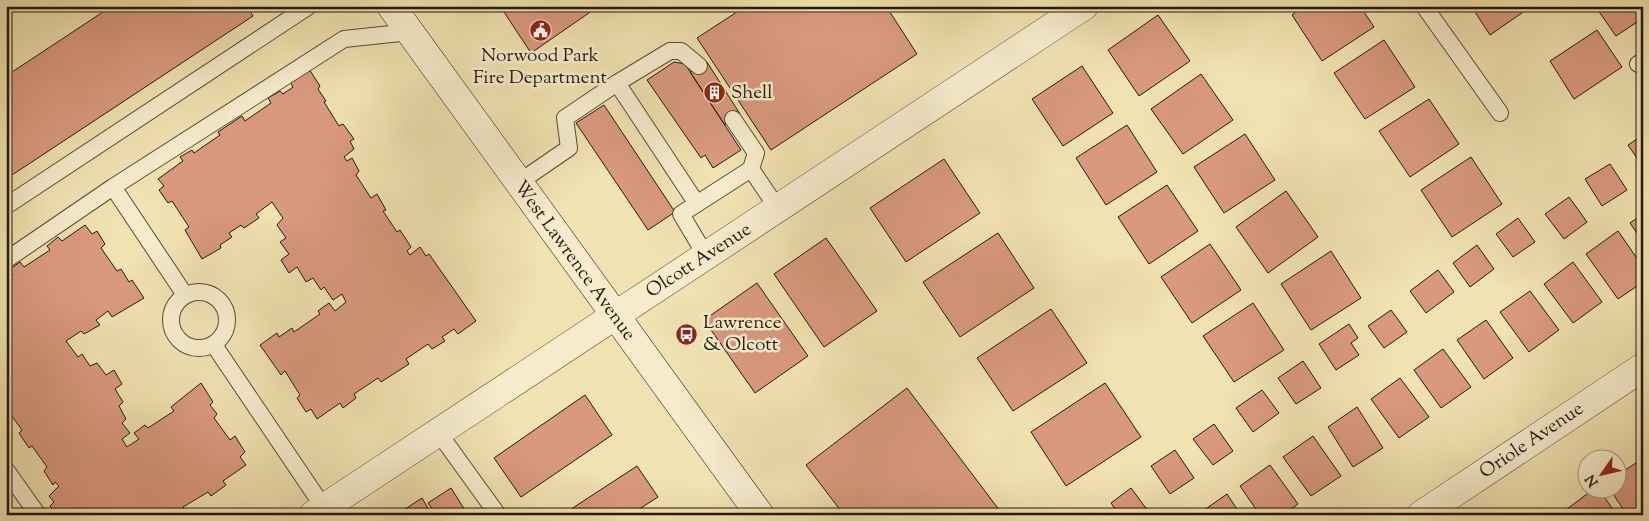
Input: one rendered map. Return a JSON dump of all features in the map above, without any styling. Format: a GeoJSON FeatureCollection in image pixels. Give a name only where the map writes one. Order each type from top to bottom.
{"type":"FeatureCollection","features":[{"type":"Feature","properties":{"kind":"street","name":"West Lawrence Avenue"},"geometry":{"type":"LineString","coordinates":[[391,6],[760,515]]}},
{"type":"Feature","properties":{"kind":"street","name":"Olcott Avenue"},"geometry":{"type":"LineString","coordinates":[[318,511],[1084,6]]}},
{"type":"Feature","properties":{"kind":"street","name":"Oriole Avenue"},"geometry":{"type":"LineString","coordinates":[[1421,515],[1643,367]]}},
{"type":"Feature","properties":{"kind":"lane"},"geometry":{"type":"LineString","coordinates":[[6,206],[309,6]]}},
{"type":"Feature","properties":{"kind":"lane"},"geometry":{"type":"LineString","coordinates":[[1424,6],[1500,113]]}},
{"type":"Feature","properties":{"kind":"lane"},"geometry":{"type":"LineString","coordinates":[[6,260],[113,187],[344,38],[410,32]]}},
{"type":"Feature","properties":{"kind":"lane"},"geometry":{"type":"LineString","coordinates":[[518,183],[568,148],[565,118],[617,83],[670,51],[681,51],[700,66]]}},
{"type":"Feature","properties":{"kind":"lane"},"geometry":{"type":"LineString","coordinates":[[617,83],[697,204]]}},
{"type":"Feature","properties":{"kind":"lane"},"geometry":{"type":"LineString","coordinates":[[706,256],[681,214],[751,169],[756,153],[733,119]]}},
{"type":"Feature","properties":{"kind":"lane"},"geometry":{"type":"LineString","coordinates":[[751,169],[778,209]]}},
{"type":"Feature","properties":{"kind":"lane"},"geometry":{"type":"LineString","coordinates":[[113,187],[185,295]]}},
{"type":"Feature","properties":{"kind":"lane"},"geometry":{"type":"LineString","coordinates":[[204,292],[213,295],[226,310],[226,330],[214,344],[197,349],[180,342],[174,335],[170,318],[178,301],[185,295],[204,292]]}},
{"type":"Feature","properties":{"kind":"lane"},"geometry":{"type":"LineString","coordinates":[[214,344],[318,511]]}},
{"type":"Feature","properties":{"kind":"lane"},"geometry":{"type":"LineString","coordinates":[[438,432],[498,515]]}},
{"type":"Feature","properties":{"kind":"lane"},"geometry":{"type":"LineString","coordinates":[[6,470],[38,515]]}},
{"type":"Feature","properties":{"kind":"building"},"geometry":{"type":"Polygon","coordinates":[[[108,6],[247,6],[253,16],[6,179],[6,76],[109,8],[108,6]]]}},
{"type":"Feature","properties":{"kind":"building","name":"Norwood Park Fire Department"},"geometry":{"type":"Polygon","coordinates":[[[500,6],[599,6],[531,53],[500,6]]]}},
{"type":"Feature","properties":{"kind":"building"},"geometry":{"type":"Polygon","coordinates":[[[746,6],[886,6],[917,54],[771,150],[697,38],[746,6]]]}},
{"type":"Feature","properties":{"kind":"building"},"geometry":{"type":"Polygon","coordinates":[[[1304,6],[1360,6],[1374,27],[1322,61],[1292,15],[1304,6]]]}},
{"type":"Feature","properties":{"kind":"building"},"geometry":{"type":"Polygon","coordinates":[[[1471,6],[1532,6],[1490,35],[1471,6]]]}},
{"type":"Feature","properties":{"kind":"building"},"geometry":{"type":"Polygon","coordinates":[[[1595,6],[1643,6],[1643,18],[1616,36],[1595,6]]]}},
{"type":"Feature","properties":{"kind":"building"},"geometry":{"type":"Polygon","coordinates":[[[1158,15],[1190,61],[1139,96],[1108,50],[1158,15]]]}},
{"type":"Feature","properties":{"kind":"building"},"geometry":{"type":"Polygon","coordinates":[[[1597,30],[1622,67],[1574,99],[1550,61],[1597,30]]]}},
{"type":"Feature","properties":{"kind":"building"},"geometry":{"type":"Polygon","coordinates":[[[1384,40],[1415,87],[1365,119],[1334,73],[1384,40]]]}},
{"type":"Feature","properties":{"kind":"building","name":"Shell"},"geometry":{"type":"Polygon","coordinates":[[[674,62],[685,64],[741,150],[713,168],[705,155],[701,158],[647,80],[674,62]]]}},
{"type":"Feature","properties":{"kind":"building","name":"Shell"},"geometry":{"type":"Polygon","coordinates":[[[707,62],[740,114],[725,125],[690,72],[707,62]]]}},
{"type":"Feature","properties":{"kind":"building"},"geometry":{"type":"Polygon","coordinates":[[[1082,66],[1113,113],[1063,146],[1032,99],[1082,66]]]}},
{"type":"Feature","properties":{"kind":"building"},"geometry":{"type":"Polygon","coordinates":[[[309,69],[320,86],[318,89],[326,101],[324,102],[339,126],[343,124],[354,139],[350,141],[354,149],[344,157],[347,161],[352,158],[359,171],[356,175],[371,198],[377,194],[386,210],[383,211],[397,232],[400,230],[411,247],[407,251],[410,255],[420,247],[426,256],[429,254],[476,321],[458,334],[454,329],[442,337],[445,341],[432,349],[428,344],[406,359],[409,364],[381,382],[378,378],[354,394],[356,398],[343,408],[340,403],[317,419],[311,409],[306,412],[297,398],[300,395],[285,371],[281,375],[260,345],[277,333],[279,337],[292,328],[294,332],[320,314],[318,311],[329,303],[335,311],[346,302],[342,294],[333,300],[324,287],[321,290],[313,278],[306,282],[297,267],[289,273],[281,260],[289,254],[280,242],[286,238],[277,225],[283,218],[272,202],[256,214],[259,218],[244,228],[241,225],[229,233],[232,237],[220,245],[221,248],[202,259],[185,230],[189,227],[172,201],[168,203],[159,190],[164,186],[158,179],[183,161],[180,157],[192,150],[194,153],[220,135],[218,132],[242,116],[245,121],[271,103],[268,98],[280,91],[283,94],[293,87],[290,82],[309,69]]]}},
{"type":"Feature","properties":{"kind":"building"},"geometry":{"type":"Polygon","coordinates":[[[1201,74],[1233,120],[1183,154],[1151,109],[1201,74]]]}},
{"type":"Feature","properties":{"kind":"building"},"geometry":{"type":"Polygon","coordinates":[[[1429,99],[1459,144],[1410,177],[1379,131],[1429,99]]]}},
{"type":"Feature","properties":{"kind":"building"},"geometry":{"type":"Polygon","coordinates":[[[604,105],[675,212],[648,230],[576,123],[604,105]]]}},
{"type":"Feature","properties":{"kind":"building"},"geometry":{"type":"Polygon","coordinates":[[[1127,125],[1157,172],[1106,205],[1076,158],[1127,125]]]}},
{"type":"Feature","properties":{"kind":"building"},"geometry":{"type":"Polygon","coordinates":[[[1245,134],[1275,180],[1224,213],[1194,167],[1245,134]]]}},
{"type":"Feature","properties":{"kind":"building"},"geometry":{"type":"Polygon","coordinates":[[[1643,135],[1643,167],[1628,145],[1643,135]]]}},
{"type":"Feature","properties":{"kind":"building"},"geometry":{"type":"Polygon","coordinates":[[[1471,157],[1502,204],[1452,237],[1421,190],[1471,157]]]}},
{"type":"Feature","properties":{"kind":"building"},"geometry":{"type":"Polygon","coordinates":[[[944,159],[980,213],[906,262],[870,208],[944,159]]]}},
{"type":"Feature","properties":{"kind":"building"},"geometry":{"type":"Polygon","coordinates":[[[1610,164],[1627,190],[1602,206],[1585,179],[1610,164]]]}},
{"type":"Feature","properties":{"kind":"building"},"geometry":{"type":"Polygon","coordinates":[[[1167,185],[1198,231],[1149,264],[1118,217],[1167,185]]]}},
{"type":"Feature","properties":{"kind":"building"},"geometry":{"type":"Polygon","coordinates":[[[1286,191],[1318,237],[1268,273],[1236,227],[1286,191]]]}},
{"type":"Feature","properties":{"kind":"building"},"geometry":{"type":"Polygon","coordinates":[[[1569,197],[1587,222],[1564,239],[1545,214],[1569,197]]]}},
{"type":"Feature","properties":{"kind":"building"},"geometry":{"type":"Polygon","coordinates":[[[1643,214],[1643,242],[1630,223],[1643,214]]]}},
{"type":"Feature","properties":{"kind":"building"},"geometry":{"type":"Polygon","coordinates":[[[1518,218],[1535,242],[1513,257],[1496,234],[1518,218]]]}},
{"type":"Feature","properties":{"kind":"building"},"geometry":{"type":"Polygon","coordinates":[[[85,225],[92,234],[97,231],[105,244],[101,248],[117,271],[121,269],[129,282],[132,280],[144,298],[112,317],[108,311],[96,320],[100,325],[84,334],[81,331],[66,341],[78,357],[82,354],[90,366],[97,363],[106,375],[114,370],[122,384],[115,389],[123,402],[119,406],[126,419],[122,423],[130,433],[122,439],[127,447],[139,439],[134,433],[145,425],[148,428],[174,411],[171,407],[201,383],[213,402],[210,405],[217,414],[214,418],[230,440],[235,436],[245,452],[240,457],[246,465],[223,481],[226,485],[211,496],[208,492],[183,507],[185,511],[179,515],[57,515],[50,506],[54,502],[49,496],[59,486],[55,482],[53,485],[44,471],[47,467],[32,446],[29,448],[19,433],[22,430],[6,408],[6,272],[10,278],[13,275],[9,270],[20,262],[24,267],[50,250],[47,246],[58,237],[62,241],[85,225]]]}},
{"type":"Feature","properties":{"kind":"building"},"geometry":{"type":"Polygon","coordinates":[[[1618,231],[1643,267],[1643,282],[1618,299],[1586,254],[1618,231]]]}},
{"type":"Feature","properties":{"kind":"building"},"geometry":{"type":"Polygon","coordinates":[[[998,233],[1034,288],[960,337],[923,282],[998,233]]]}},
{"type":"Feature","properties":{"kind":"building"},"geometry":{"type":"Polygon","coordinates":[[[826,238],[877,311],[824,347],[774,274],[826,238]]]}},
{"type":"Feature","properties":{"kind":"building"},"geometry":{"type":"Polygon","coordinates":[[[1210,244],[1241,290],[1192,323],[1161,277],[1210,244]]]}},
{"type":"Feature","properties":{"kind":"building"},"geometry":{"type":"Polygon","coordinates":[[[1477,245],[1494,269],[1470,287],[1453,263],[1477,245]]]}},
{"type":"Feature","properties":{"kind":"building"},"geometry":{"type":"Polygon","coordinates":[[[1331,251],[1361,298],[1311,330],[1281,284],[1331,251]]]}},
{"type":"Feature","properties":{"kind":"building"},"geometry":{"type":"Polygon","coordinates":[[[1573,262],[1602,302],[1573,323],[1544,284],[1573,262]]]}},
{"type":"Feature","properties":{"kind":"building"},"geometry":{"type":"Polygon","coordinates":[[[1438,270],[1454,292],[1426,313],[1410,291],[1438,270]]]}},
{"type":"Feature","properties":{"kind":"building"},"geometry":{"type":"Polygon","coordinates":[[[757,283],[808,356],[755,393],[704,320],[757,283]]]}},
{"type":"Feature","properties":{"kind":"building"},"geometry":{"type":"Polygon","coordinates":[[[1530,291],[1559,330],[1529,352],[1500,312],[1530,291]]]}},
{"type":"Feature","properties":{"kind":"building"},"geometry":{"type":"Polygon","coordinates":[[[1253,303],[1284,350],[1234,382],[1203,336],[1253,303]]]}},
{"type":"Feature","properties":{"kind":"building"},"geometry":{"type":"Polygon","coordinates":[[[1051,309],[1087,363],[1013,411],[977,358],[1051,309]]]}},
{"type":"Feature","properties":{"kind":"building"},"geometry":{"type":"Polygon","coordinates":[[[1391,310],[1407,332],[1384,348],[1368,326],[1391,310]]]}},
{"type":"Feature","properties":{"kind":"building"},"geometry":{"type":"Polygon","coordinates":[[[1486,320],[1513,358],[1484,379],[1457,340],[1486,320]]]}},
{"type":"Feature","properties":{"kind":"building"},"geometry":{"type":"Polygon","coordinates":[[[1349,324],[1358,338],[1351,343],[1359,355],[1336,370],[1319,344],[1349,324]]]}},
{"type":"Feature","properties":{"kind":"building"},"geometry":{"type":"Polygon","coordinates":[[[1443,349],[1471,387],[1441,408],[1414,370],[1443,349]]]}},
{"type":"Feature","properties":{"kind":"building"},"geometry":{"type":"Polygon","coordinates":[[[1303,361],[1321,388],[1296,404],[1278,378],[1303,361]]]}},
{"type":"Feature","properties":{"kind":"building"},"geometry":{"type":"Polygon","coordinates":[[[1400,378],[1429,417],[1399,438],[1371,399],[1400,378]]]}},
{"type":"Feature","properties":{"kind":"building"},"geometry":{"type":"Polygon","coordinates":[[[1105,383],[1141,437],[1066,486],[1031,432],[1105,383]]]}},
{"type":"Feature","properties":{"kind":"building"},"geometry":{"type":"Polygon","coordinates":[[[907,388],[1003,515],[844,515],[806,465],[907,388]]]}},
{"type":"Feature","properties":{"kind":"building"},"geometry":{"type":"Polygon","coordinates":[[[1262,390],[1279,413],[1253,432],[1236,408],[1262,390]]]}},
{"type":"Feature","properties":{"kind":"building"},"geometry":{"type":"Polygon","coordinates":[[[585,395],[612,435],[521,497],[494,458],[585,395]]]}},
{"type":"Feature","properties":{"kind":"building"},"geometry":{"type":"Polygon","coordinates":[[[1357,407],[1383,448],[1353,467],[1328,427],[1357,407]]]}},
{"type":"Feature","properties":{"kind":"building"},"geometry":{"type":"Polygon","coordinates":[[[1214,424],[1233,451],[1213,465],[1193,439],[1214,424]]]}},
{"type":"Feature","properties":{"kind":"building"},"geometry":{"type":"Polygon","coordinates":[[[1313,436],[1341,476],[1311,496],[1283,457],[1313,436]]]}},
{"type":"Feature","properties":{"kind":"building"},"geometry":{"type":"Polygon","coordinates":[[[1175,450],[1194,478],[1170,494],[1151,466],[1175,450]]]}},
{"type":"Feature","properties":{"kind":"building"},"geometry":{"type":"Polygon","coordinates":[[[1636,463],[1643,472],[1643,515],[1627,515],[1616,498],[1626,498],[1626,470],[1636,463]]]}},
{"type":"Feature","properties":{"kind":"building"},"geometry":{"type":"Polygon","coordinates":[[[1270,465],[1298,504],[1283,515],[1260,515],[1240,486],[1270,465]]]}},
{"type":"Feature","properties":{"kind":"building"},"geometry":{"type":"Polygon","coordinates":[[[637,466],[658,497],[630,515],[562,515],[637,466]]]}},
{"type":"Feature","properties":{"kind":"building"},"geometry":{"type":"Polygon","coordinates":[[[451,488],[468,515],[437,515],[428,503],[451,488]]]}},
{"type":"Feature","properties":{"kind":"building"},"geometry":{"type":"Polygon","coordinates":[[[1131,488],[1148,511],[1143,515],[1119,515],[1111,503],[1131,488]]]}},
{"type":"Feature","properties":{"kind":"building"},"geometry":{"type":"Polygon","coordinates":[[[1227,494],[1241,515],[1197,515],[1227,494]]]}},
{"type":"Feature","properties":{"kind":"building"},"geometry":{"type":"Polygon","coordinates":[[[422,498],[432,515],[396,515],[422,498]]]}},
{"type":"Feature","properties":{"kind":"building"},"geometry":{"type":"Polygon","coordinates":[[[1582,498],[1605,498],[1617,515],[1571,515],[1567,509],[1582,498]]]}},
{"type":"Feature","properties":{"kind":"place","name":"Norwood Park Fire Department"},"geometry":{"type":"Point","coordinates":[540,30]}},
{"type":"Feature","properties":{"kind":"place","name":"Shell"},"geometry":{"type":"Point","coordinates":[715,93]}},
{"type":"Feature","properties":{"kind":"place","name":"Lawrence & Olcott"},"geometry":{"type":"Point","coordinates":[687,334]}}]}
